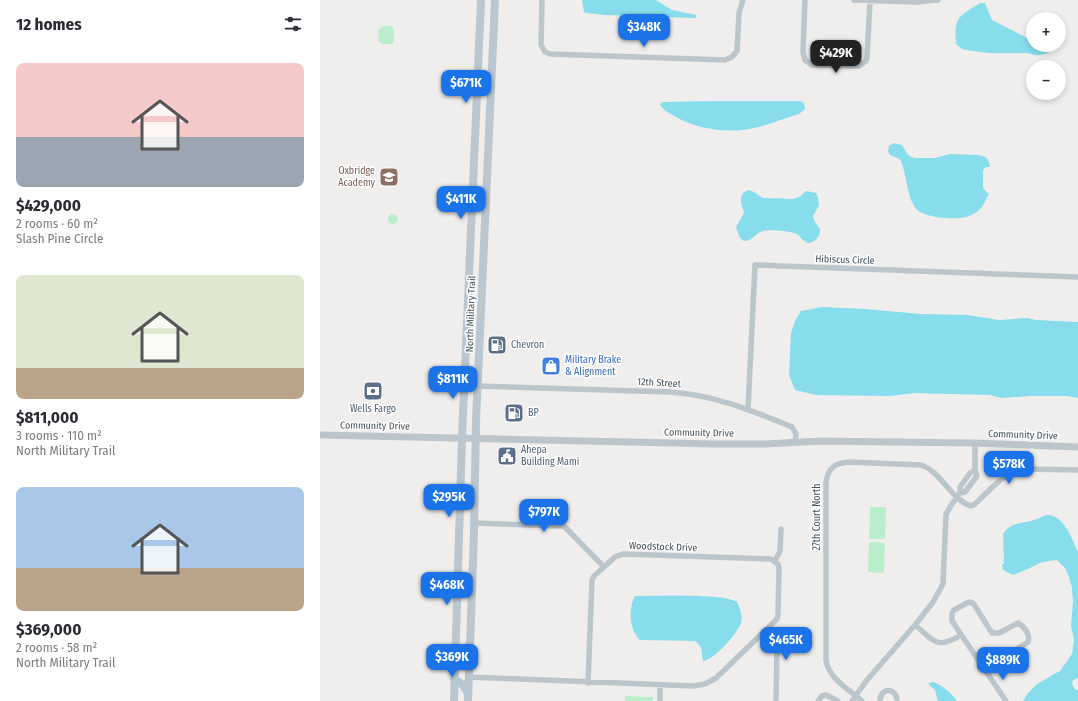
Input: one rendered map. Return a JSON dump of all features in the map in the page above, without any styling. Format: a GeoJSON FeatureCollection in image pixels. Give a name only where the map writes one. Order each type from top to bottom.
{"type":"FeatureCollection","features":[{"type":"Feature","properties":{"kind":"main road","name":"North Military Trail"},"geometry":{"type":"LineString","coordinates":[[454,701],[462,438],[481,0]]}},
{"type":"Feature","properties":{"kind":"main road","name":"North Military Trail"},"geometry":{"type":"LineString","coordinates":[[468,697],[478,386],[495,0]]}},
{"type":"Feature","properties":{"kind":"main road"},"geometry":{"type":"LineString","coordinates":[[474,135],[489,135]]}},
{"type":"Feature","properties":{"kind":"main road"},"geometry":{"type":"LineString","coordinates":[[455,660],[460,672],[468,677]]}},
{"type":"Feature","properties":{"kind":"main road"},"geometry":{"type":"LineString","coordinates":[[454,679],[462,684],[468,697]]}},
{"type":"Feature","properties":{"kind":"street"},"geometry":{"type":"LineString","coordinates":[[542,0],[541,45],[546,52],[550,54],[724,60],[732,57],[737,51],[739,12],[743,0]]}},
{"type":"Feature","properties":{"kind":"street"},"geometry":{"type":"LineString","coordinates":[[805,0],[803,52],[805,60],[812,65],[855,66],[862,64],[867,58],[870,0]]}},
{"type":"Feature","properties":{"kind":"street"},"geometry":{"type":"LineString","coordinates":[[854,0],[916,2],[938,0]]}},
{"type":"Feature","properties":{"kind":"street","name":"Hibiscus Circle"},"geometry":{"type":"LineString","coordinates":[[748,409],[755,265],[1078,277]]}},
{"type":"Feature","properties":{"kind":"street","name":"12th Street"},"geometry":{"type":"LineString","coordinates":[[478,386],[682,392],[716,398],[792,427],[796,434],[795,442]]}},
{"type":"Feature","properties":{"kind":"street","name":"Community Drive"},"geometry":{"type":"LineString","coordinates":[[320,435],[715,444],[765,444],[821,441],[975,443],[1078,447]]}},
{"type":"Feature","properties":{"kind":"street"},"geometry":{"type":"LineString","coordinates":[[852,701],[867,680],[933,602],[943,584],[946,514],[959,495],[960,487],[970,473],[975,470],[975,443]]}},
{"type":"Feature","properties":{"kind":"street","name":"27th Court North"},"geometry":{"type":"LineString","coordinates":[[862,701],[857,695],[833,678],[827,668],[826,661],[826,484],[828,472],[831,467],[842,463],[921,465],[931,470],[959,495],[967,505],[971,506],[1008,474],[1016,470],[1078,470]]}},
{"type":"Feature","properties":{"kind":"street"},"geometry":{"type":"LineString","coordinates":[[474,523],[562,526],[566,528],[604,567]]}},
{"type":"Feature","properties":{"kind":"street"},"geometry":{"type":"LineString","coordinates":[[468,677],[588,683],[697,686],[709,682],[716,678],[775,622],[778,615],[780,572],[778,564],[775,561],[780,551],[781,529]]}},
{"type":"Feature","properties":{"kind":"street","name":"Woodstock Drive"},"geometry":{"type":"LineString","coordinates":[[588,683],[591,584],[594,576],[615,557],[623,554],[771,559],[775,561]]}},
{"type":"Feature","properties":{"kind":"street"},"geometry":{"type":"LineString","coordinates":[[985,670],[1028,642],[1029,638],[1028,634],[1018,623],[999,633],[992,633],[973,603],[969,602],[954,610],[951,617],[952,621],[961,635],[1006,701]]}},
{"type":"Feature","properties":{"kind":"street"},"geometry":{"type":"LineString","coordinates":[[915,625],[935,642],[948,642],[961,635]]}},
{"type":"Feature","properties":{"kind":"street"},"geometry":{"type":"LineString","coordinates":[[762,634],[777,651],[776,701]]}},
{"type":"Feature","properties":{"kind":"street"},"geometry":{"type":"LineString","coordinates":[[660,685],[660,701]]}},
{"type":"Feature","properties":{"kind":"street"},"geometry":{"type":"LineString","coordinates":[[880,701],[880,696],[887,690],[895,693],[897,696],[897,701]]}},
{"type":"Feature","properties":{"kind":"street"},"geometry":{"type":"LineString","coordinates":[[818,701],[822,696],[826,695],[838,701]]}},
{"type":"Feature","properties":{"kind":"green space"},"geometry":{"type":"Polygon","coordinates":[[[383,26],[391,26],[394,29],[394,41],[392,44],[383,44],[379,42],[378,31],[383,26]]]}},
{"type":"Feature","properties":{"kind":"green space"},"geometry":{"type":"Polygon","coordinates":[[[393,214],[398,219],[393,224],[388,219],[393,214]]]}},
{"type":"Feature","properties":{"kind":"green space"},"geometry":{"type":"Polygon","coordinates":[[[870,507],[886,507],[885,539],[869,539],[870,507]]]}},
{"type":"Feature","properties":{"kind":"green space"},"geometry":{"type":"Polygon","coordinates":[[[869,542],[885,543],[884,573],[868,572],[869,542]]]}},
{"type":"Feature","properties":{"kind":"green space"},"geometry":{"type":"Polygon","coordinates":[[[625,696],[653,697],[653,701],[625,701],[625,696]]]}},
{"type":"Feature","properties":{"kind":"water"},"geometry":{"type":"Polygon","coordinates":[[[582,0],[656,0],[672,10],[696,15],[696,18],[604,15],[587,13],[584,12],[582,0]]]}},
{"type":"Feature","properties":{"kind":"water"},"geometry":{"type":"Polygon","coordinates":[[[980,3],[985,3],[992,20],[1026,37],[1026,52],[1049,52],[1042,55],[1033,55],[1027,53],[989,53],[962,49],[956,44],[956,28],[959,19],[980,3]]]}},
{"type":"Feature","properties":{"kind":"water"},"geometry":{"type":"Polygon","coordinates":[[[800,101],[804,103],[805,109],[799,114],[762,126],[740,130],[721,130],[702,127],[684,121],[667,112],[660,104],[663,102],[800,101]]]}},
{"type":"Feature","properties":{"kind":"water"},"geometry":{"type":"Polygon","coordinates":[[[894,143],[902,145],[908,155],[914,158],[935,158],[950,154],[978,155],[986,157],[990,167],[986,167],[983,170],[983,188],[989,194],[982,207],[968,217],[961,218],[930,216],[917,210],[909,195],[900,159],[890,155],[888,151],[889,146],[894,143]]]}},
{"type":"Feature","properties":{"kind":"water"},"geometry":{"type":"Polygon","coordinates":[[[749,190],[763,198],[793,199],[799,197],[806,191],[816,193],[819,207],[813,216],[820,229],[819,236],[809,243],[805,242],[794,233],[766,230],[760,232],[750,240],[744,241],[740,238],[736,227],[744,213],[741,198],[743,193],[749,190]]]}},
{"type":"Feature","properties":{"kind":"water"},"geometry":{"type":"Polygon","coordinates":[[[822,307],[922,314],[968,315],[999,320],[1027,318],[1036,320],[1078,322],[1078,398],[1066,396],[1030,396],[1001,398],[990,395],[915,393],[889,396],[816,395],[795,390],[789,375],[791,333],[795,321],[801,311],[822,307]]]}},
{"type":"Feature","properties":{"kind":"water"},"geometry":{"type":"Polygon","coordinates":[[[1046,515],[1058,519],[1062,523],[1070,534],[1078,552],[1078,678],[1073,680],[1072,683],[1074,688],[1078,691],[1078,701],[1023,701],[1036,685],[1060,671],[1072,654],[1074,639],[1071,626],[1073,602],[1072,588],[1065,568],[1057,560],[1042,562],[1013,575],[1003,570],[1003,535],[1005,531],[1011,526],[1032,521],[1046,515]]]}},
{"type":"Feature","properties":{"kind":"water"},"geometry":{"type":"Polygon","coordinates":[[[635,596],[704,596],[729,599],[737,602],[742,620],[739,628],[725,646],[708,660],[703,661],[702,650],[695,641],[640,640],[636,635],[631,619],[631,607],[635,596]]]}},
{"type":"Feature","properties":{"kind":"water"},"geometry":{"type":"Polygon","coordinates":[[[933,682],[940,685],[957,701],[938,701],[935,690],[929,685],[929,683],[933,682]]]}},
{"type":"Feature","properties":{"kind":"place","name":"Oxbridge Academy"},"geometry":{"type":"Point","coordinates":[389,177]}},
{"type":"Feature","properties":{"kind":"place","name":"Chevron"},"geometry":{"type":"Point","coordinates":[497,345]}},
{"type":"Feature","properties":{"kind":"place","name":"Military Brake & Alignment"},"geometry":{"type":"Point","coordinates":[551,366]}},
{"type":"Feature","properties":{"kind":"place","name":"Wells Fargo"},"geometry":{"type":"Point","coordinates":[373,391]}},
{"type":"Feature","properties":{"kind":"place","name":"BP"},"geometry":{"type":"Point","coordinates":[514,413]}},
{"type":"Feature","properties":{"kind":"place","name":"Ahepa Building Mami"},"geometry":{"type":"Point","coordinates":[507,456]}}]}
